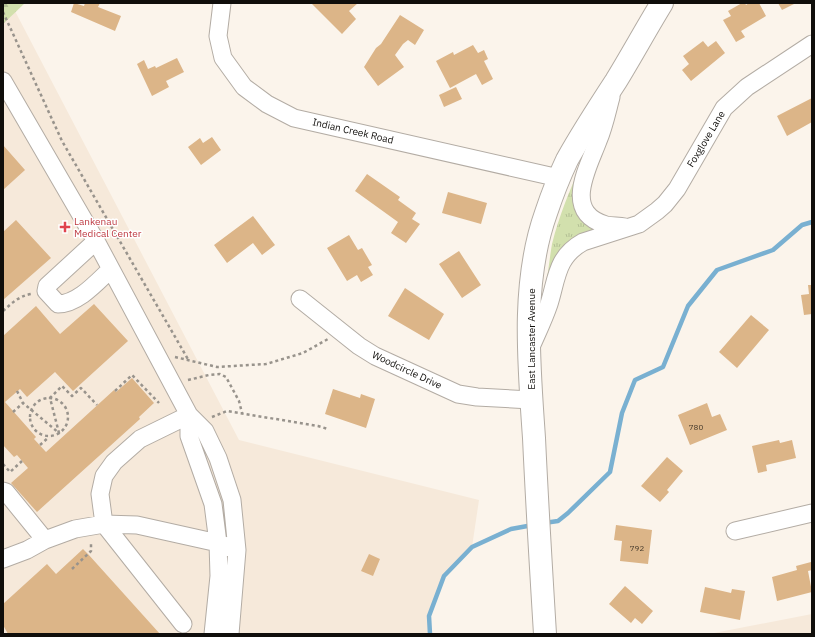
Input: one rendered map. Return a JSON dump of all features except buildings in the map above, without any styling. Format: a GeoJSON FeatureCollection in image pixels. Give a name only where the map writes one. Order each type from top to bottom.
{"type":"FeatureCollection","features":[{"type":"Feature","properties":{"kind":"highway","name":"East Lancaster Avenue"},"geometry":{"type":"LineString","coordinates":[[545,634],[532,400],[529,304],[532,270],[537,242],[545,214],[567,160],[594,113],[616,81],[662,3]]}},
{"type":"Feature","properties":{"kind":"street","name":"Indian Creek Road"},"geometry":{"type":"LineString","coordinates":[[222,3],[218,36],[223,58],[244,87],[267,104],[294,118],[559,178]]}},
{"type":"Feature","properties":{"kind":"street","name":"Foxglove Lane"},"geometry":{"type":"LineString","coordinates":[[530,350],[549,304],[556,274],[569,253],[577,245],[583,242],[639,224],[665,204],[677,189],[724,108],[747,87],[812,44]]}},
{"type":"Feature","properties":{"kind":"street"},"geometry":{"type":"LineString","coordinates":[[3,81],[96,241],[189,415],[205,431],[225,476],[232,500],[237,550],[230,634]]}},
{"type":"Feature","properties":{"kind":"street"},"geometry":{"type":"LineString","coordinates":[[616,81],[599,140],[582,184],[581,196],[586,211],[593,219],[607,225],[629,227]]}},
{"type":"Feature","properties":{"kind":"street"},"geometry":{"type":"LineString","coordinates":[[96,241],[47,286],[46,291],[58,304],[66,304],[75,301],[111,269]]}},
{"type":"Feature","properties":{"kind":"street","name":"Woodcircle Drive"},"geometry":{"type":"LineString","coordinates":[[300,299],[359,346],[375,356],[458,394],[477,397],[532,400]]}},
{"type":"Feature","properties":{"kind":"street"},"geometry":{"type":"LineString","coordinates":[[183,624],[104,524],[100,494],[104,476],[114,462],[140,439],[189,415]]}},
{"type":"Feature","properties":{"kind":"street"},"geometry":{"type":"LineString","coordinates":[[189,415],[189,436],[213,504],[218,543],[219,576],[213,634]]}},
{"type":"Feature","properties":{"kind":"street"},"geometry":{"type":"LineString","coordinates":[[3,491],[6,492],[45,540]]}},
{"type":"Feature","properties":{"kind":"street"},"geometry":{"type":"LineString","coordinates":[[735,531],[812,513]]}},
{"type":"Feature","properties":{"kind":"street"},"geometry":{"type":"LineString","coordinates":[[3,559],[27,550],[45,540],[75,529],[104,524],[136,525],[218,543],[237,550]]}},
{"type":"Feature","properties":{"kind":"path"},"geometry":{"type":"LineString","coordinates":[[3,12],[62,141],[189,361]]}},
{"type":"Feature","properties":{"kind":"path"},"geometry":{"type":"LineString","coordinates":[[3,311],[13,302],[24,296],[34,294]]}},
{"type":"Feature","properties":{"kind":"path"},"geometry":{"type":"LineString","coordinates":[[156,353],[217,367],[266,364],[303,353],[342,331]]}},
{"type":"Feature","properties":{"kind":"path"},"geometry":{"type":"LineString","coordinates":[[188,380],[220,374],[226,377],[239,401],[242,413]]}},
{"type":"Feature","properties":{"kind":"path"},"geometry":{"type":"LineString","coordinates":[[115,391],[132,375],[159,404]]}},
{"type":"Feature","properties":{"kind":"path"},"geometry":{"type":"LineString","coordinates":[[50,398],[62,403],[66,408],[68,421],[66,427],[59,434],[49,436],[37,432],[33,427],[31,421],[32,410],[36,404],[50,398],[62,386],[72,396],[81,388],[97,405]]}},
{"type":"Feature","properties":{"kind":"path"},"geometry":{"type":"LineString","coordinates":[[17,391],[23,403],[59,434]]}},
{"type":"Feature","properties":{"kind":"path"},"geometry":{"type":"LineString","coordinates":[[50,398],[59,434]]}},
{"type":"Feature","properties":{"kind":"path"},"geometry":{"type":"LineString","coordinates":[[13,412],[23,403]]}},
{"type":"Feature","properties":{"kind":"path"},"geometry":{"type":"LineString","coordinates":[[212,417],[221,412],[227,411],[318,426],[328,430]]}},
{"type":"Feature","properties":{"kind":"path"},"geometry":{"type":"LineString","coordinates":[[40,445],[49,436]]}},
{"type":"Feature","properties":{"kind":"path"},"geometry":{"type":"LineString","coordinates":[[3,464],[10,472],[22,461]]}},
{"type":"Feature","properties":{"kind":"path"},"geometry":{"type":"LineString","coordinates":[[72,569],[91,551],[91,539]]}},
{"type":"Feature","properties":{"kind":"shaded area","name":"Lankenau Medical Center"},"geometry":{"type":"Polygon","coordinates":[[[3,3],[5,3],[16,13],[239,440],[479,500],[472,547],[444,576],[429,616],[430,634],[3,634],[3,3]]]}},
{"type":"Feature","properties":{"kind":"shaded area"},"geometry":{"type":"Polygon","coordinates":[[[812,614],[812,634],[709,634],[812,614]]]}},
{"type":"Feature","properties":{"kind":"green space"},"geometry":{"type":"Polygon","coordinates":[[[3,3],[25,3],[3,24],[3,3]]]}},
{"type":"Feature","properties":{"kind":"green space"},"geometry":{"type":"Polygon","coordinates":[[[582,163],[576,182],[602,228],[549,278],[547,278],[552,244],[558,223],[582,163]]]}},
{"type":"Feature","properties":{"kind":"waterway"},"geometry":{"type":"LineString","coordinates":[[544,523],[558,521],[610,472],[622,413],[635,380],[663,367],[688,306],[717,270],[773,250],[802,225],[812,222]]}},
{"type":"Feature","properties":{"kind":"waterway"},"geometry":{"type":"LineString","coordinates":[[430,634],[429,616],[444,576],[472,547],[511,529],[533,525]]}},
{"type":"Feature","properties":{"kind":"place","name":"Lankenau Medical Center"},"geometry":{"type":"Point","coordinates":[65,227]}}]}
